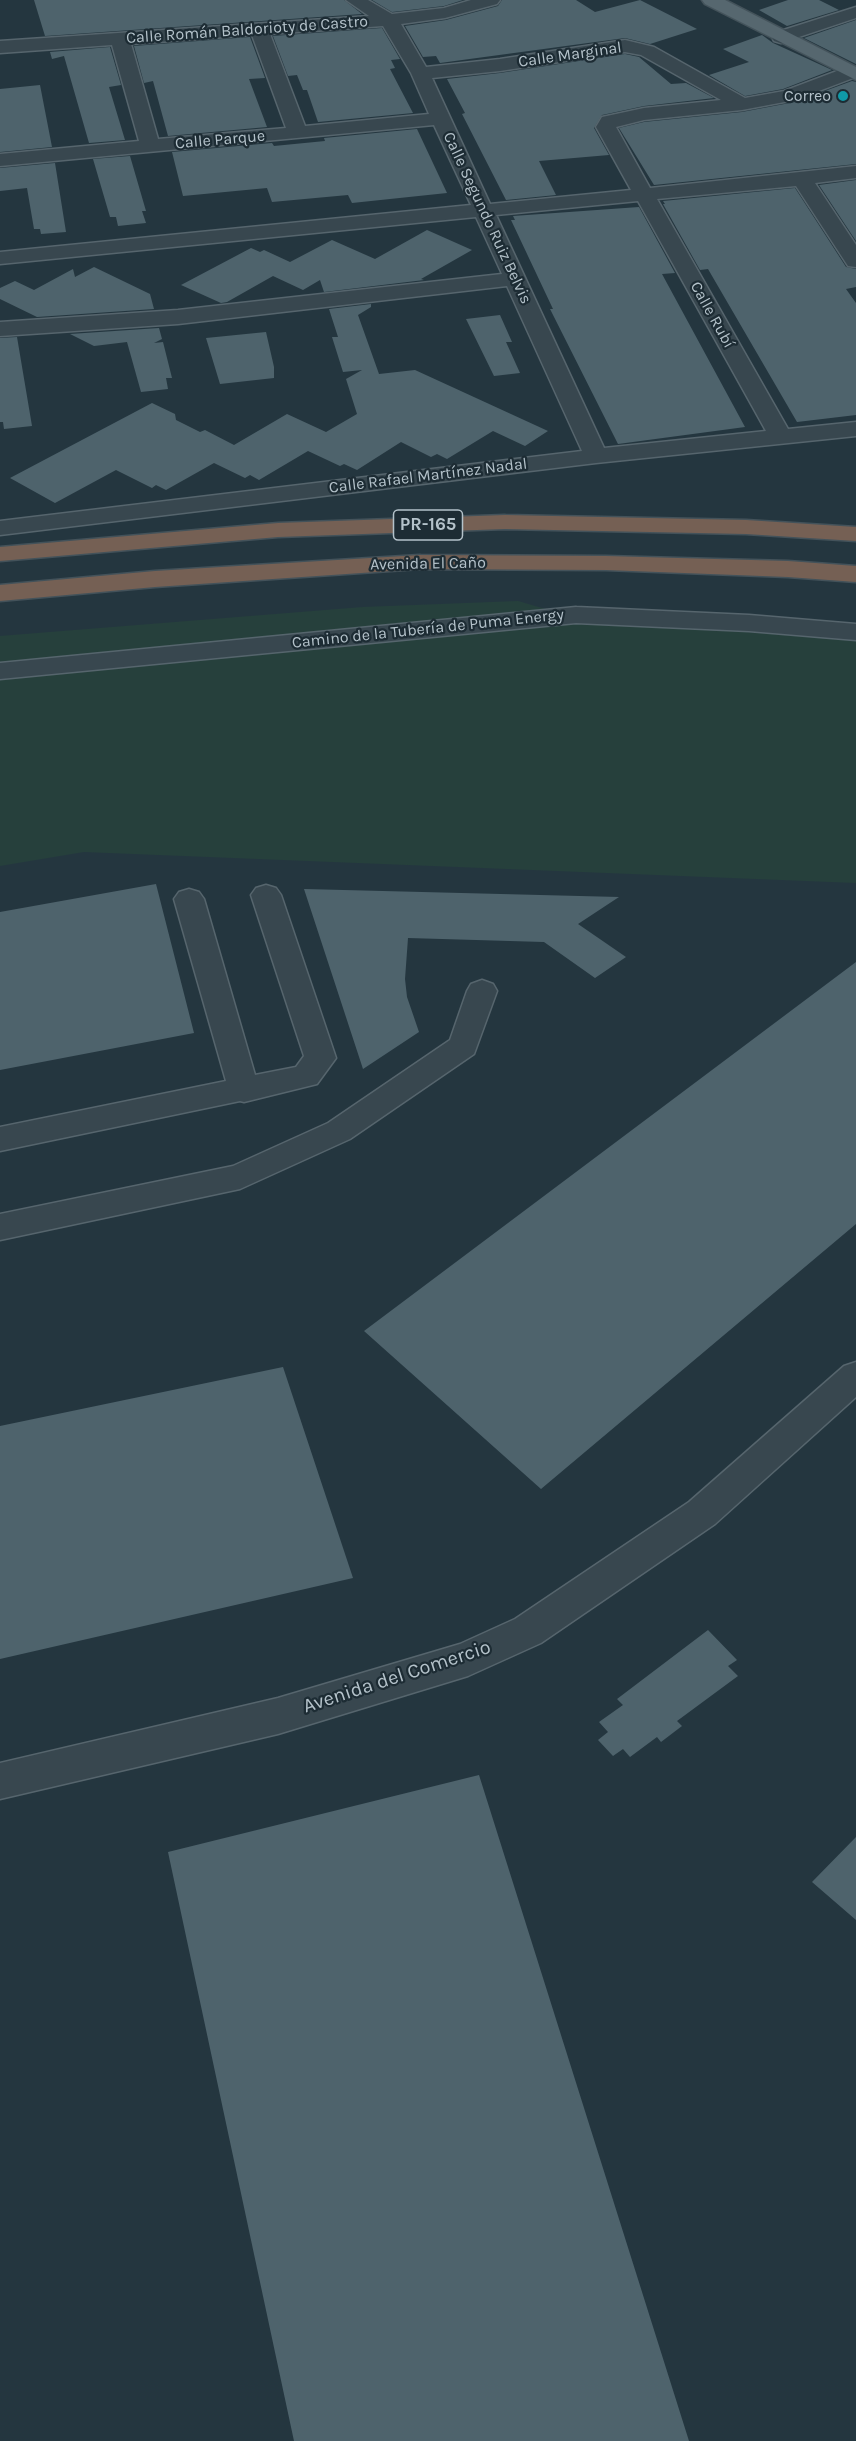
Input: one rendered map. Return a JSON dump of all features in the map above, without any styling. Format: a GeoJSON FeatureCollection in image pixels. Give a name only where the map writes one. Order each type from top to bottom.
{"type":"FeatureCollection","features":[{"type":"Feature","properties":{"kind":"highway","name":"Avenida El Caño"},"geometry":{"type":"LineString","coordinates":[[0,554],[278,530],[505,522],[746,527],[856,534]]}},
{"type":"Feature","properties":{"kind":"highway","name":"Avenida El Caño"},"geometry":{"type":"LineString","coordinates":[[0,593],[155,579],[420,562],[606,563],[788,569],[856,574]]}},
{"type":"Feature","properties":{"kind":"highway"},"geometry":{"type":"LineString","coordinates":[[606,563],[706,578],[856,591]]}},
{"type":"Feature","properties":{"kind":"main road"},"geometry":{"type":"LineString","coordinates":[[711,0],[854,73]]}},
{"type":"Feature","properties":{"kind":"street","name":"Calle Segundo Ruiz Belvis"},"geometry":{"type":"LineString","coordinates":[[355,0],[389,20],[420,73],[485,210],[596,456]]}},
{"type":"Feature","properties":{"kind":"street","name":"Calle Román Baldorioty de Castro"},"geometry":{"type":"LineString","coordinates":[[0,47],[389,20],[445,13],[491,0]]}},
{"type":"Feature","properties":{"kind":"street"},"geometry":{"type":"LineString","coordinates":[[781,37],[856,12]]}},
{"type":"Feature","properties":{"kind":"street"},"geometry":{"type":"LineString","coordinates":[[259,29],[297,132]]}},
{"type":"Feature","properties":{"kind":"street"},"geometry":{"type":"LineString","coordinates":[[120,39],[150,146]]}},
{"type":"Feature","properties":{"kind":"street","name":"Calle Marginal"},"geometry":{"type":"LineString","coordinates":[[420,73],[500,65],[625,46],[647,51],[742,104]]}},
{"type":"Feature","properties":{"kind":"street"},"geometry":{"type":"LineString","coordinates":[[742,104],[788,96],[854,73]]}},
{"type":"Feature","properties":{"kind":"street","name":"Calle Rubí"},"geometry":{"type":"LineString","coordinates":[[742,104],[644,114],[609,121],[606,127],[780,436]]}},
{"type":"Feature","properties":{"kind":"street","name":"Calle Parque"},"geometry":{"type":"LineString","coordinates":[[0,160],[441,119]]}},
{"type":"Feature","properties":{"kind":"street"},"geometry":{"type":"LineString","coordinates":[[0,258],[856,172]]}},
{"type":"Feature","properties":{"kind":"street"},"geometry":{"type":"LineString","coordinates":[[802,179],[856,261]]}},
{"type":"Feature","properties":{"kind":"street"},"geometry":{"type":"LineString","coordinates":[[0,329],[189,316],[516,279]]}},
{"type":"Feature","properties":{"kind":"street","name":"Calle Rafael Martínez Nadal"},"geometry":{"type":"LineString","coordinates":[[0,528],[596,456],[856,429]]}},
{"type":"Feature","properties":{"kind":"street","name":"Camino de la Tubería de Puma Energy"},"geometry":{"type":"LineString","coordinates":[[0,670],[576,615],[748,623],[856,632]]}},
{"type":"Feature","properties":{"kind":"street"},"geometry":{"type":"LineString","coordinates":[[0,1139],[244,1091],[306,1076],[320,1058],[266,895]]}},
{"type":"Feature","properties":{"kind":"street"},"geometry":{"type":"LineString","coordinates":[[189,899],[244,1091]]}},
{"type":"Feature","properties":{"kind":"street"},"geometry":{"type":"LineString","coordinates":[[0,1227],[240,1177],[339,1131],[463,1046],[482,991]]}},
{"type":"Feature","properties":{"kind":"street","name":"Avenida del Comercio"},"geometry":{"type":"LineString","coordinates":[[0,1781],[278,1716],[468,1659],[528,1631],[702,1513],[856,1376]]}},
{"type":"Feature","properties":{"kind":"green space"},"geometry":{"type":"Polygon","coordinates":[[[518,601],[583,620],[856,640],[856,883],[84,852],[0,866],[0,636],[363,607],[518,601]]]}},
{"type":"Feature","properties":{"kind":"building"},"geometry":{"type":"Polygon","coordinates":[[[34,0],[344,0],[362,14],[45,36],[34,0]]]}},
{"type":"Feature","properties":{"kind":"building"},"geometry":{"type":"Polygon","coordinates":[[[372,0],[463,0],[444,6],[392,12],[372,0]]]}},
{"type":"Feature","properties":{"kind":"building"},"geometry":{"type":"Polygon","coordinates":[[[502,0],[576,0],[595,12],[640,0],[697,29],[650,44],[625,38],[440,63],[436,56],[423,57],[405,26],[446,20],[498,6],[502,0]]]}},
{"type":"Feature","properties":{"kind":"building"},"geometry":{"type":"Polygon","coordinates":[[[788,0],[819,0],[839,10],[787,26],[759,10],[788,0]]]}},
{"type":"Feature","properties":{"kind":"building"},"geometry":{"type":"Polygon","coordinates":[[[856,20],[856,64],[804,38],[856,20]]]}},
{"type":"Feature","properties":{"kind":"building"},"geometry":{"type":"Polygon","coordinates":[[[382,28],[400,59],[391,60],[395,68],[390,69],[413,113],[318,122],[307,90],[303,90],[297,75],[288,76],[273,36],[382,28]]]}},
{"type":"Feature","properties":{"kind":"building"},"geometry":{"type":"Polygon","coordinates":[[[762,35],[773,43],[832,70],[783,89],[745,96],[709,75],[749,62],[723,49],[762,35]]]}},
{"type":"Feature","properties":{"kind":"building"},"geometry":{"type":"Polygon","coordinates":[[[250,37],[265,78],[249,79],[267,127],[168,136],[153,81],[144,83],[134,46],[250,37]]]}},
{"type":"Feature","properties":{"kind":"building"},"geometry":{"type":"Polygon","coordinates":[[[110,47],[121,85],[109,87],[125,140],[89,143],[64,56],[52,59],[50,52],[110,47]]]}},
{"type":"Feature","properties":{"kind":"building"},"geometry":{"type":"Polygon","coordinates":[[[625,54],[639,57],[671,84],[686,83],[714,98],[644,106],[602,115],[594,128],[609,155],[539,161],[556,195],[506,200],[462,114],[465,113],[447,79],[625,54]]]}},
{"type":"Feature","properties":{"kind":"building"},"geometry":{"type":"Polygon","coordinates":[[[852,81],[856,82],[856,164],[654,185],[619,128],[644,122],[742,112],[795,102],[852,81]]]}},
{"type":"Feature","properties":{"kind":"building"},"geometry":{"type":"Polygon","coordinates":[[[40,85],[52,147],[0,152],[0,89],[40,85]]]}},
{"type":"Feature","properties":{"kind":"building"},"geometry":{"type":"Polygon","coordinates":[[[417,129],[447,193],[352,203],[348,195],[272,202],[267,188],[183,196],[172,152],[272,143],[274,146],[325,141],[324,138],[417,129]]]}},
{"type":"Feature","properties":{"kind":"building"},"geometry":{"type":"Polygon","coordinates":[[[130,156],[146,211],[142,211],[146,223],[118,226],[116,217],[110,217],[93,159],[130,156]]]}},
{"type":"Feature","properties":{"kind":"building"},"geometry":{"type":"Polygon","coordinates":[[[55,163],[66,232],[41,234],[40,229],[34,229],[27,188],[0,191],[0,168],[55,163]]]}},
{"type":"Feature","properties":{"kind":"building"},"geometry":{"type":"Polygon","coordinates":[[[856,180],[856,241],[819,185],[856,180]]]}},
{"type":"Feature","properties":{"kind":"building"},"geometry":{"type":"Polygon","coordinates":[[[795,188],[846,267],[856,269],[856,287],[846,289],[856,303],[856,415],[797,422],[708,269],[700,270],[663,204],[665,204],[663,201],[795,188]]]}},
{"type":"Feature","properties":{"kind":"building"},"geometry":{"type":"Polygon","coordinates":[[[639,207],[675,273],[662,274],[745,427],[618,444],[550,309],[553,309],[511,220],[515,220],[513,216],[639,207]]]}},
{"type":"Feature","properties":{"kind":"building"},"geometry":{"type":"Polygon","coordinates":[[[427,230],[472,250],[421,279],[424,280],[324,292],[320,280],[303,290],[273,276],[227,302],[221,303],[181,285],[251,248],[260,252],[264,250],[290,262],[332,240],[375,259],[427,230]]]}},
{"type":"Feature","properties":{"kind":"building"},"geometry":{"type":"Polygon","coordinates":[[[94,267],[150,294],[154,309],[37,317],[0,299],[0,288],[15,281],[34,290],[73,269],[75,277],[94,267]]]}},
{"type":"Feature","properties":{"kind":"building"},"geometry":{"type":"Polygon","coordinates":[[[371,304],[371,307],[358,315],[379,374],[415,370],[548,431],[525,446],[493,431],[447,459],[437,454],[431,457],[401,442],[357,470],[344,464],[340,466],[308,451],[259,480],[250,475],[245,478],[214,463],[166,490],[156,485],[152,488],[116,470],[55,503],[10,478],[152,403],[175,414],[176,420],[200,432],[205,430],[234,445],[287,414],[326,432],[357,414],[346,379],[362,370],[343,372],[332,337],[338,337],[329,309],[371,304]]]}},
{"type":"Feature","properties":{"kind":"building"},"geometry":{"type":"Polygon","coordinates":[[[500,315],[512,342],[506,342],[520,373],[494,376],[466,319],[500,315]]]}},
{"type":"Feature","properties":{"kind":"building"},"geometry":{"type":"Polygon","coordinates":[[[159,328],[162,339],[154,343],[163,342],[172,378],[166,378],[168,389],[141,392],[127,342],[94,346],[70,334],[159,328]]]}},
{"type":"Feature","properties":{"kind":"building"},"geometry":{"type":"Polygon","coordinates":[[[266,332],[274,367],[274,378],[220,384],[206,338],[266,332]]]}},
{"type":"Feature","properties":{"kind":"building"},"geometry":{"type":"Polygon","coordinates":[[[17,337],[32,426],[4,429],[3,422],[0,422],[0,338],[17,337]]]}},
{"type":"Feature","properties":{"kind":"building"},"geometry":{"type":"Polygon","coordinates":[[[156,884],[194,1033],[0,1070],[0,912],[156,884]]]}},
{"type":"Feature","properties":{"kind":"building"},"geometry":{"type":"Polygon","coordinates":[[[304,889],[619,897],[578,924],[626,957],[595,978],[544,942],[408,938],[405,979],[407,997],[419,1032],[363,1069],[304,889]]]}},
{"type":"Feature","properties":{"kind":"building"},"geometry":{"type":"Polygon","coordinates":[[[856,962],[856,1224],[541,1489],[364,1331],[856,962]]]}},
{"type":"Feature","properties":{"kind":"building"},"geometry":{"type":"Polygon","coordinates":[[[283,1367],[353,1578],[0,1659],[0,1426],[283,1367]]]}},
{"type":"Feature","properties":{"kind":"building"},"geometry":{"type":"Polygon","coordinates":[[[708,1630],[737,1660],[728,1666],[738,1676],[677,1721],[682,1726],[661,1742],[657,1737],[630,1757],[623,1749],[613,1756],[598,1740],[608,1732],[599,1722],[623,1705],[617,1699],[708,1630]]]}},
{"type":"Feature","properties":{"kind":"building"},"geometry":{"type":"Polygon","coordinates":[[[479,1775],[689,2441],[294,2441],[168,1852],[479,1775]]]}},
{"type":"Feature","properties":{"kind":"building"},"geometry":{"type":"Polygon","coordinates":[[[856,1837],[856,1920],[812,1882],[856,1837]]]}},
{"type":"Feature","properties":{"kind":"place","name":"Correo"},"geometry":{"type":"Point","coordinates":[843,96]}}]}
